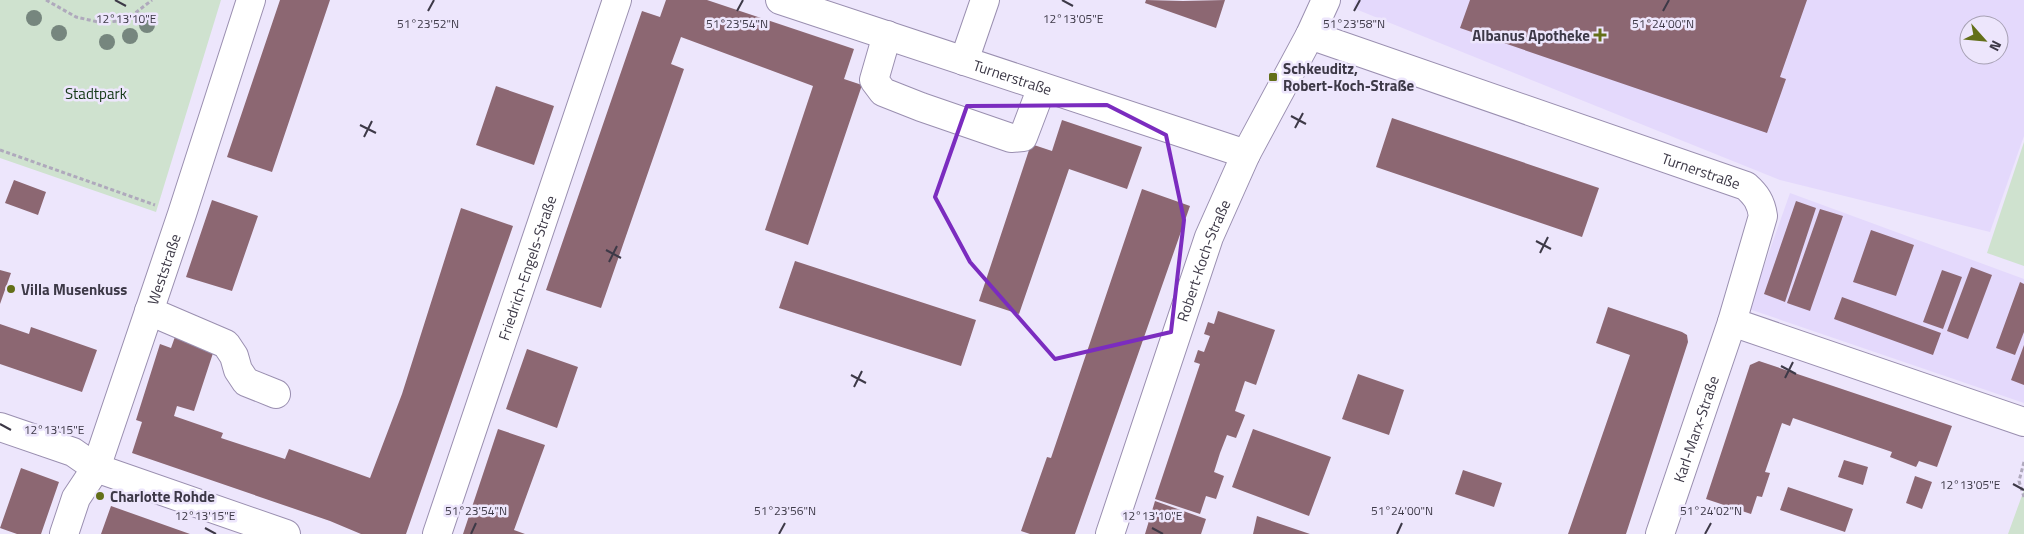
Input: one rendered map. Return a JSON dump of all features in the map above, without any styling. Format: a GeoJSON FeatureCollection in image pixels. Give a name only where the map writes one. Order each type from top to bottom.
{"type":"FeatureCollection","features":[{"type":"Feature","properties":{"kind":"street","name":"Weststraße"},"geometry":{"type":"LineString","coordinates":[[64,534],[76,498],[96,468],[182,214],[251,0]]}},
{"type":"Feature","properties":{"kind":"street","name":"Friedrich-Engels-Straße"},"geometry":{"type":"LineString","coordinates":[[437,534],[617,0]]}},
{"type":"Feature","properties":{"kind":"street","name":"Turnerstraße"},"geometry":{"type":"LineString","coordinates":[[780,0],[1246,154]]}},
{"type":"Feature","properties":{"kind":"street"},"geometry":{"type":"LineString","coordinates":[[964,61],[985,0]]}},
{"type":"Feature","properties":{"kind":"street","name":"Robert-Koch-Straße"},"geometry":{"type":"LineString","coordinates":[[1110,534],[1209,237],[1246,154],[1310,35],[1326,0]]}},
{"type":"Feature","properties":{"kind":"street"},"geometry":{"type":"LineString","coordinates":[[887,35],[874,80],[883,92],[1011,138],[1022,137],[1042,87]]}},
{"type":"Feature","properties":{"kind":"street","name":"Turnerstraße"},"geometry":{"type":"LineString","coordinates":[[1310,35],[1746,186],[1755,194],[1762,205],[1763,216],[1732,322]]}},
{"type":"Feature","properties":{"kind":"street"},"geometry":{"type":"LineString","coordinates":[[149,311],[226,344],[246,382],[276,394]]}},
{"type":"Feature","properties":{"kind":"street"},"geometry":{"type":"LineString","coordinates":[[1732,322],[2024,422]]}},
{"type":"Feature","properties":{"kind":"street","name":"Karl-Marx-Straße"},"geometry":{"type":"LineString","coordinates":[[1660,534],[1732,322]]}},
{"type":"Feature","properties":{"kind":"street"},"geometry":{"type":"LineString","coordinates":[[0,427],[73,452],[96,468],[286,534]]}},
{"type":"Feature","properties":{"kind":"path"},"geometry":{"type":"LineString","coordinates":[[46,0],[76,17],[98,22],[124,21],[152,0]]}},
{"type":"Feature","properties":{"kind":"path"},"geometry":{"type":"LineString","coordinates":[[0,150],[182,214]]}},
{"type":"Feature","properties":{"kind":"path"},"geometry":{"type":"LineString","coordinates":[[2024,462],[2019,481],[2024,497]]}},
{"type":"Feature","properties":{"kind":"highlighted area"},"geometry":{"type":"Polygon","coordinates":[[[1107,105],[1166,135],[1184,220],[1171,332],[1055,359],[970,262],[935,197],[967,106],[1107,105]]]}},
{"type":"Feature","properties":{"kind":"shaded area"},"geometry":{"type":"Polygon","coordinates":[[[1356,0],[2024,0],[2024,136],[1990,232],[1780,180],[1353,8],[1356,0]]]}},
{"type":"Feature","properties":{"kind":"shaded area"},"geometry":{"type":"Polygon","coordinates":[[[1790,193],[2024,279],[2024,403],[1749,309],[1790,193]]]}},
{"type":"Feature","properties":{"kind":"green space","name":"Stadtpark"},"geometry":{"type":"Polygon","coordinates":[[[0,0],[221,0],[156,212],[0,158],[0,0]]]}},
{"type":"Feature","properties":{"kind":"green space"},"geometry":{"type":"Polygon","coordinates":[[[2024,142],[2024,266],[1987,253],[2024,142]]]}},
{"type":"Feature","properties":{"kind":"green space"},"geometry":{"type":"Polygon","coordinates":[[[2024,490],[2024,534],[2008,534],[2024,490]]]}},
{"type":"Feature","properties":{"kind":"building"},"geometry":{"type":"Polygon","coordinates":[[[280,0],[330,0],[272,172],[227,157],[280,0]]]}},
{"type":"Feature","properties":{"kind":"building"},"geometry":{"type":"Polygon","coordinates":[[[666,0],[707,0],[854,49],[844,79],[862,85],[808,245],[765,230],[813,86],[681,37],[671,64],[684,69],[601,308],[546,290],[642,11],[660,17],[666,0]]]}},
{"type":"Feature","properties":{"kind":"building"},"geometry":{"type":"Polygon","coordinates":[[[1146,0],[1225,0],[1216,28],[1145,3],[1146,0]]]}},
{"type":"Feature","properties":{"kind":"building"},"geometry":{"type":"Polygon","coordinates":[[[1470,0],[1807,0],[1780,77],[1786,79],[1767,133],[1460,28],[1470,0]]]}},
{"type":"Feature","properties":{"kind":"building"},"geometry":{"type":"Polygon","coordinates":[[[496,86],[554,106],[534,165],[476,145],[496,86]]]}},
{"type":"Feature","properties":{"kind":"building"},"geometry":{"type":"Polygon","coordinates":[[[1392,118],[1599,188],[1582,237],[1376,167],[1392,118]]]}},
{"type":"Feature","properties":{"kind":"building"},"geometry":{"type":"Polygon","coordinates":[[[1062,120],[1142,147],[1127,189],[1069,169],[1019,314],[979,301],[1031,144],[1052,151],[1062,120]]]}},
{"type":"Feature","properties":{"kind":"building"},"geometry":{"type":"Polygon","coordinates":[[[14,180],[46,192],[38,215],[5,203],[14,180]]]}},
{"type":"Feature","properties":{"kind":"building"},"geometry":{"type":"Polygon","coordinates":[[[1142,189],[1190,206],[1075,534],[1030,534],[1021,531],[1047,457],[1051,458],[1142,189]]]}},
{"type":"Feature","properties":{"kind":"building"},"geometry":{"type":"Polygon","coordinates":[[[212,200],[258,216],[232,291],[186,277],[212,200]]]}},
{"type":"Feature","properties":{"kind":"building"},"geometry":{"type":"Polygon","coordinates":[[[1796,201],[1816,208],[1785,302],[1764,294],[1796,201]]]}},
{"type":"Feature","properties":{"kind":"building"},"geometry":{"type":"Polygon","coordinates":[[[461,208],[513,226],[406,534],[361,534],[330,521],[132,453],[142,422],[136,420],[160,344],[171,348],[176,334],[215,347],[194,411],[177,406],[174,416],[223,433],[221,438],[285,459],[289,449],[370,478],[402,394],[461,208]]]}},
{"type":"Feature","properties":{"kind":"building"},"geometry":{"type":"Polygon","coordinates":[[[1820,209],[1843,216],[1810,311],[1787,303],[1820,209]]]}},
{"type":"Feature","properties":{"kind":"building"},"geometry":{"type":"Polygon","coordinates":[[[1871,230],[1914,245],[1896,296],[1853,282],[1871,230]]]}},
{"type":"Feature","properties":{"kind":"building"},"geometry":{"type":"Polygon","coordinates":[[[795,261],[976,320],[961,366],[779,308],[795,261]]]}},
{"type":"Feature","properties":{"kind":"building"},"geometry":{"type":"Polygon","coordinates":[[[1971,267],[1992,275],[1968,339],[1947,331],[1971,267]]]}},
{"type":"Feature","properties":{"kind":"building"},"geometry":{"type":"Polygon","coordinates":[[[0,270],[11,273],[0,304],[0,270]]]}},
{"type":"Feature","properties":{"kind":"building"},"geometry":{"type":"Polygon","coordinates":[[[1942,270],[1962,277],[1943,329],[1923,322],[1942,270]]]}},
{"type":"Feature","properties":{"kind":"building"},"geometry":{"type":"Polygon","coordinates":[[[2020,282],[2024,284],[2024,332],[2015,355],[1996,348],[2020,282]]]}},
{"type":"Feature","properties":{"kind":"building"},"geometry":{"type":"Polygon","coordinates":[[[1842,297],[1941,333],[1933,355],[1834,319],[1842,297]]]}},
{"type":"Feature","properties":{"kind":"building"},"geometry":{"type":"Polygon","coordinates":[[[1608,307],[1682,332],[1687,335],[1688,342],[1626,534],[1568,534],[1630,355],[1596,343],[1608,307]]]}},
{"type":"Feature","properties":{"kind":"building"},"geometry":{"type":"Polygon","coordinates":[[[1218,311],[1275,330],[1256,385],[1245,381],[1235,411],[1245,415],[1236,438],[1227,435],[1214,472],[1224,476],[1216,499],[1206,496],[1200,514],[1155,499],[1200,364],[1194,362],[1198,350],[1204,352],[1210,336],[1204,334],[1208,322],[1214,324],[1218,311]]]}},
{"type":"Feature","properties":{"kind":"building"},"geometry":{"type":"Polygon","coordinates":[[[0,324],[29,334],[31,327],[97,350],[82,392],[0,364],[0,324]]]}},
{"type":"Feature","properties":{"kind":"building"},"geometry":{"type":"Polygon","coordinates":[[[2024,345],[2024,385],[2011,380],[2024,345]]]}},
{"type":"Feature","properties":{"kind":"building"},"geometry":{"type":"Polygon","coordinates":[[[527,349],[578,367],[557,428],[506,409],[527,349]]]}},
{"type":"Feature","properties":{"kind":"building"},"geometry":{"type":"Polygon","coordinates":[[[1759,361],[1952,426],[1937,467],[1919,461],[1916,467],[1890,457],[1892,452],[1793,418],[1790,426],[1782,423],[1765,472],[1770,473],[1762,497],[1757,496],[1751,514],[1706,499],[1750,365],[1759,361]]]}},
{"type":"Feature","properties":{"kind":"building"},"geometry":{"type":"Polygon","coordinates":[[[1358,374],[1404,390],[1389,435],[1342,419],[1358,374]]]}},
{"type":"Feature","properties":{"kind":"building"},"geometry":{"type":"Polygon","coordinates":[[[498,429],[545,445],[514,530],[525,534],[463,534],[498,429]]]}},
{"type":"Feature","properties":{"kind":"building"},"geometry":{"type":"Polygon","coordinates":[[[1253,429],[1331,457],[1309,516],[1232,487],[1253,429]]]}},
{"type":"Feature","properties":{"kind":"building"},"geometry":{"type":"Polygon","coordinates":[[[1844,460],[1868,467],[1863,485],[1838,477],[1844,460]]]}},
{"type":"Feature","properties":{"kind":"building"},"geometry":{"type":"Polygon","coordinates":[[[21,468],[59,482],[41,534],[17,534],[0,528],[21,468]]]}},
{"type":"Feature","properties":{"kind":"building"},"geometry":{"type":"Polygon","coordinates":[[[1463,470],[1502,483],[1494,507],[1455,494],[1463,470]]]}},
{"type":"Feature","properties":{"kind":"building"},"geometry":{"type":"Polygon","coordinates":[[[1915,476],[1932,482],[1922,509],[1906,503],[1915,476]]]}},
{"type":"Feature","properties":{"kind":"building"},"geometry":{"type":"Polygon","coordinates":[[[1788,487],[1853,509],[1845,532],[1780,510],[1788,487]]]}},
{"type":"Feature","properties":{"kind":"building"},"geometry":{"type":"Polygon","coordinates":[[[1155,501],[1206,519],[1201,534],[1145,534],[1155,501]]]}},
{"type":"Feature","properties":{"kind":"building"},"geometry":{"type":"Polygon","coordinates":[[[111,506],[190,534],[101,534],[111,506]]]}},
{"type":"Feature","properties":{"kind":"building"},"geometry":{"type":"Polygon","coordinates":[[[1257,516],[1310,534],[1253,534],[1257,516]]]}},
{"type":"Feature","properties":{"kind":"place","name":"Albanus Apotheke"},"geometry":{"type":"Point","coordinates":[1600,35]}},
{"type":"Feature","properties":{"kind":"place","name":"Schkeuditz, Robert-Koch-Straße"},"geometry":{"type":"Point","coordinates":[1273,77]}},
{"type":"Feature","properties":{"kind":"place","name":"Villa Musenkuss"},"geometry":{"type":"Point","coordinates":[11,289]}},
{"type":"Feature","properties":{"kind":"place","name":"Charlotte Rohde"},"geometry":{"type":"Point","coordinates":[100,496]}}]}
